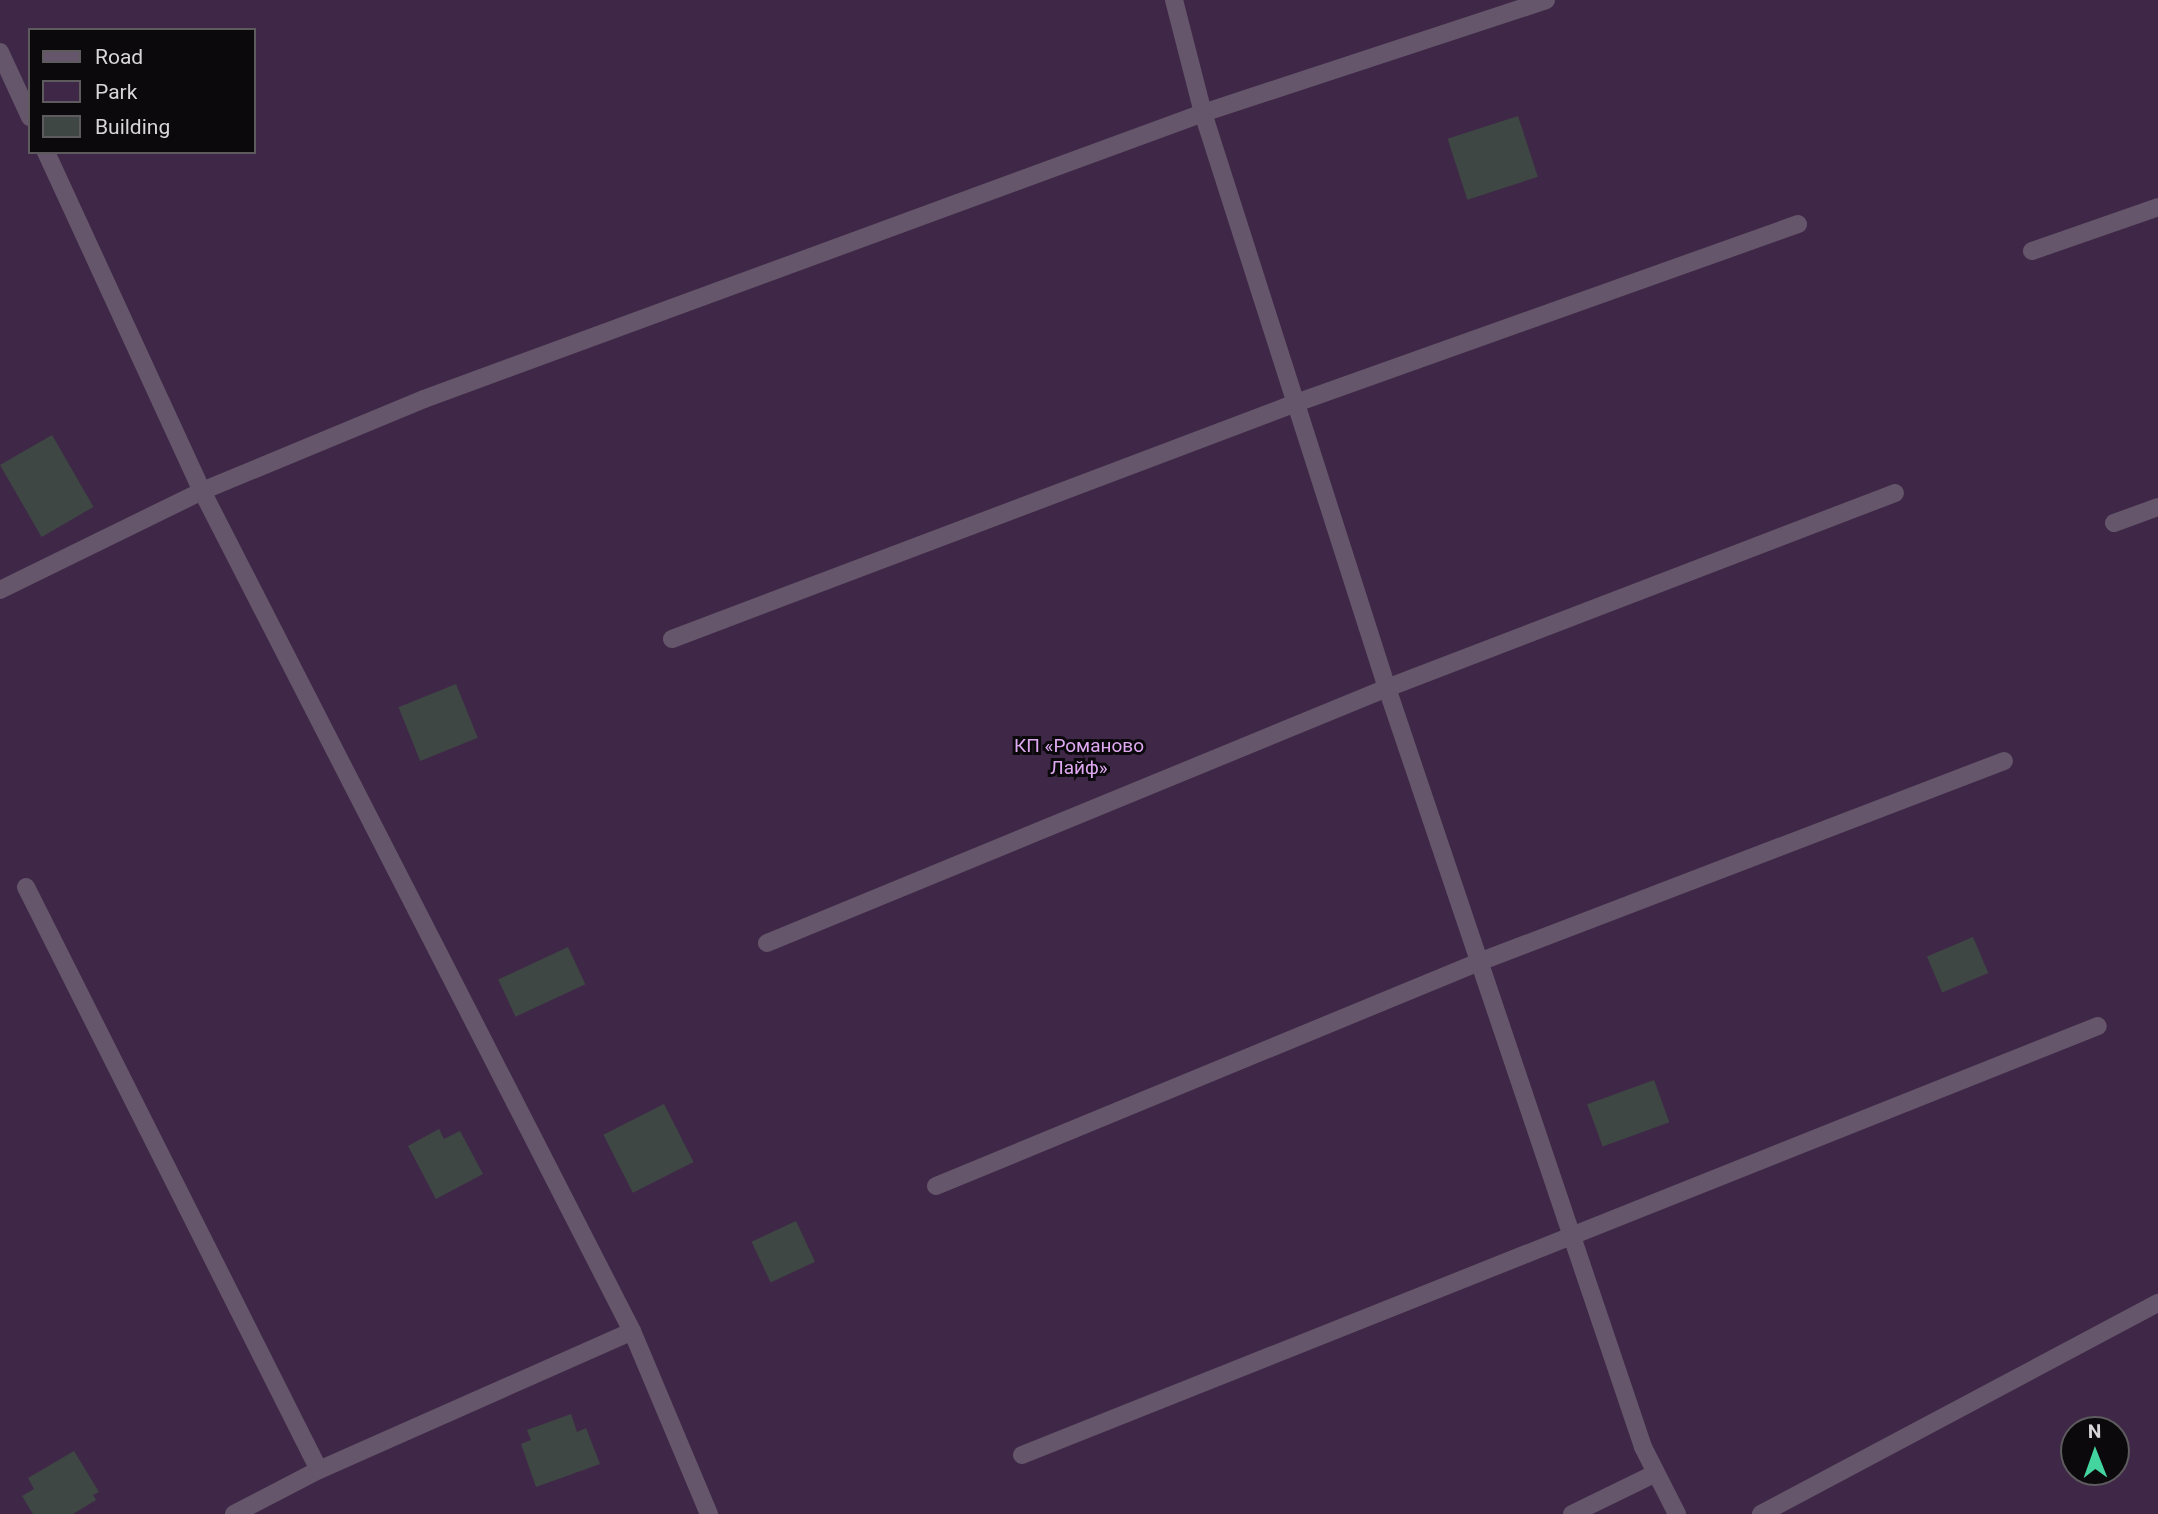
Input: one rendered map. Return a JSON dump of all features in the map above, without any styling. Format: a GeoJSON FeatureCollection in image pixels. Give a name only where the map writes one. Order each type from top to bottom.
{"type":"FeatureCollection","features":[{"type":"Feature","properties":{"kind":"street"},"geometry":{"type":"LineString","coordinates":[[1174,0],[1203,113],[1387,688],[1643,1447],[1677,1514]]}},
{"type":"Feature","properties":{"kind":"street"},"geometry":{"type":"LineString","coordinates":[[0,590],[202,491],[424,399],[1203,113],[1546,0]]}},
{"type":"Feature","properties":{"kind":"street"},"geometry":{"type":"LineString","coordinates":[[0,52],[28,113]]}},
{"type":"Feature","properties":{"kind":"street"},"geometry":{"type":"LineString","coordinates":[[47,154],[202,491],[632,1331],[709,1514]]}},
{"type":"Feature","properties":{"kind":"street"},"geometry":{"type":"LineString","coordinates":[[2032,251],[2158,207]]}},
{"type":"Feature","properties":{"kind":"street"},"geometry":{"type":"LineString","coordinates":[[672,639],[1296,403],[1798,224]]}},
{"type":"Feature","properties":{"kind":"street"},"geometry":{"type":"LineString","coordinates":[[767,943],[1387,688],[1895,493]]}},
{"type":"Feature","properties":{"kind":"street"},"geometry":{"type":"LineString","coordinates":[[2114,523],[2158,507]]}},
{"type":"Feature","properties":{"kind":"street"},"geometry":{"type":"LineString","coordinates":[[936,1186],[1479,962],[2004,761]]}},
{"type":"Feature","properties":{"kind":"street"},"geometry":{"type":"LineString","coordinates":[[26,887],[319,1470]]}},
{"type":"Feature","properties":{"kind":"street"},"geometry":{"type":"LineString","coordinates":[[1022,1455],[1572,1238],[2098,1026]]}},
{"type":"Feature","properties":{"kind":"street"},"geometry":{"type":"LineString","coordinates":[[1761,1514],[2158,1303]]}},
{"type":"Feature","properties":{"kind":"street"},"geometry":{"type":"LineString","coordinates":[[234,1514],[319,1470],[632,1331]]}},
{"type":"Feature","properties":{"kind":"street"},"geometry":{"type":"LineString","coordinates":[[1572,1514],[1656,1474]]}},
{"type":"Feature","properties":{"kind":"green space","name":"КП «Романово Лайф»"},"geometry":{"type":"Polygon","coordinates":[[[0,0],[2158,0],[2158,1514],[0,1514],[0,0]]]}},
{"type":"Feature","properties":{"kind":"building"},"geometry":{"type":"Polygon","coordinates":[[[1518,116],[1538,177],[1467,200],[1448,139],[1518,116]]]}},
{"type":"Feature","properties":{"kind":"building"},"geometry":{"type":"Polygon","coordinates":[[[52,435],[94,507],[42,537],[0,465],[52,435]]]}},
{"type":"Feature","properties":{"kind":"building"},"geometry":{"type":"Polygon","coordinates":[[[456,684],[478,738],[420,761],[399,707],[456,684]]]}},
{"type":"Feature","properties":{"kind":"building"},"geometry":{"type":"Polygon","coordinates":[[[1973,937],[1988,973],[1942,992],[1927,957],[1973,937]]]}},
{"type":"Feature","properties":{"kind":"building"},"geometry":{"type":"Polygon","coordinates":[[[568,947],[585,984],[516,1017],[498,980],[568,947]]]}},
{"type":"Feature","properties":{"kind":"building"},"geometry":{"type":"Polygon","coordinates":[[[1654,1080],[1669,1122],[1603,1147],[1587,1104],[1654,1080]]]}},
{"type":"Feature","properties":{"kind":"building"},"geometry":{"type":"Polygon","coordinates":[[[664,1104],[694,1162],[633,1193],[603,1135],[664,1104]]]}},
{"type":"Feature","properties":{"kind":"building"},"geometry":{"type":"Polygon","coordinates":[[[439,1129],[444,1139],[460,1131],[483,1174],[436,1199],[408,1146],[439,1129]]]}},
{"type":"Feature","properties":{"kind":"building"},"geometry":{"type":"Polygon","coordinates":[[[796,1221],[815,1262],[771,1282],[752,1242],[796,1221]]]}},
{"type":"Feature","properties":{"kind":"building"},"geometry":{"type":"Polygon","coordinates":[[[571,1414],[577,1432],[586,1428],[600,1464],[536,1487],[521,1444],[531,1440],[527,1430],[571,1414]]]}},
{"type":"Feature","properties":{"kind":"building"},"geometry":{"type":"Polygon","coordinates":[[[74,1451],[99,1492],[93,1495],[96,1500],[73,1514],[33,1514],[22,1496],[34,1489],[28,1478],[74,1451]]]}}]}
